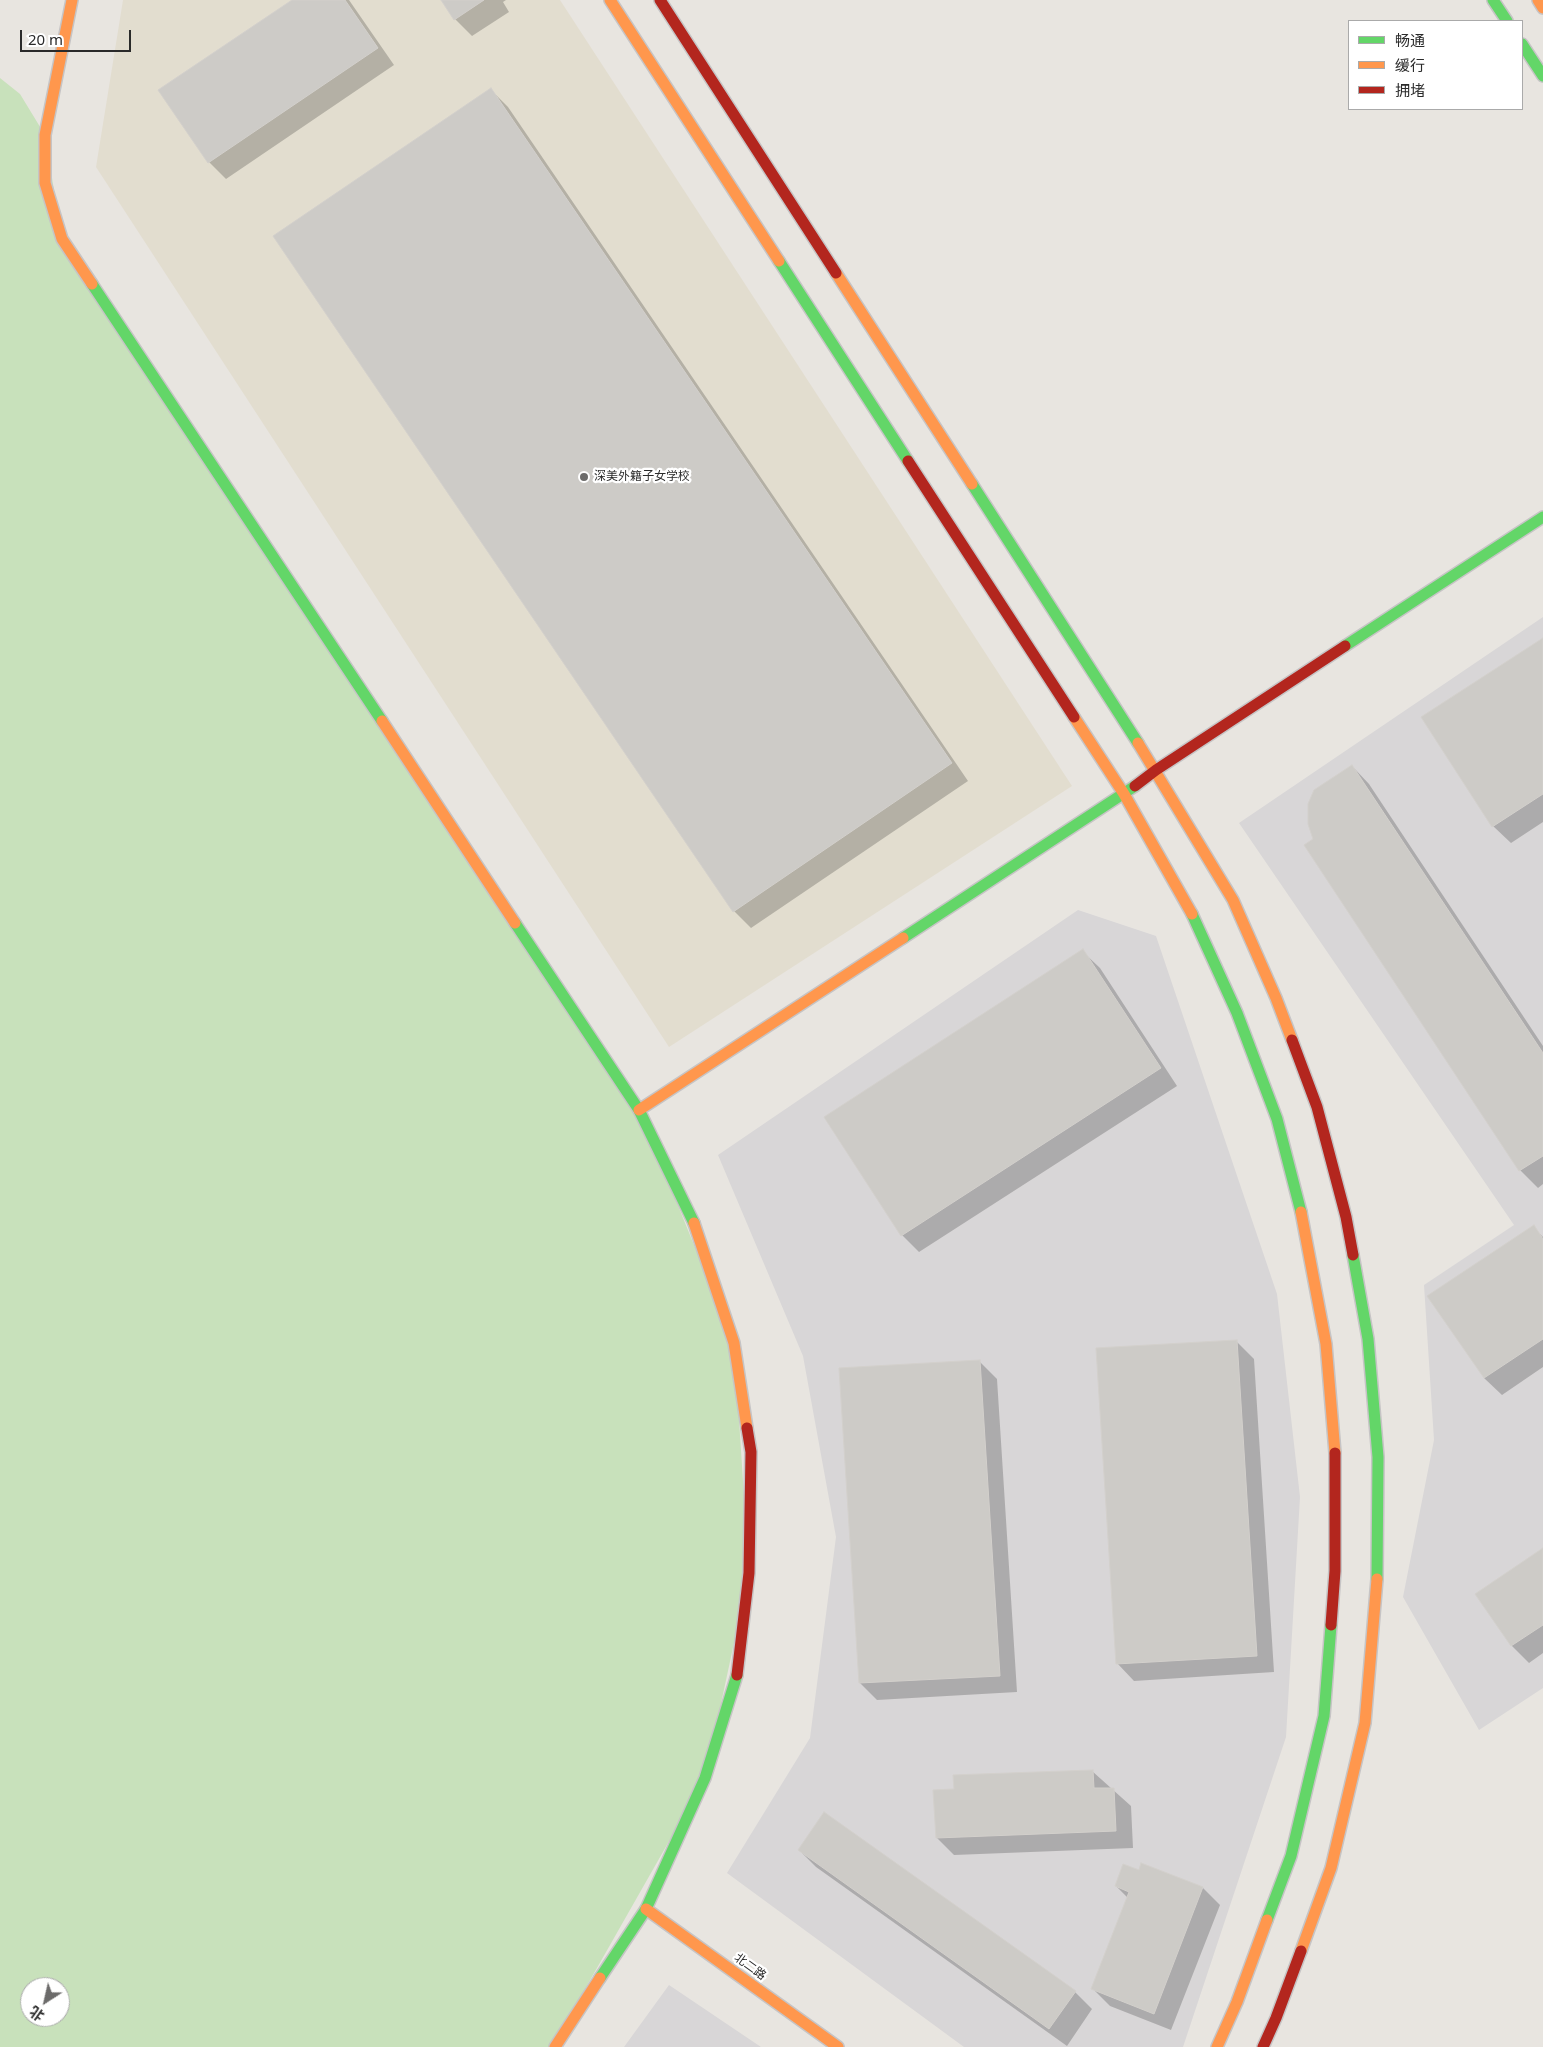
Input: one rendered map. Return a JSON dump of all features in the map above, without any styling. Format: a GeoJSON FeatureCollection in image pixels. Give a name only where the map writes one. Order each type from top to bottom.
{"type":"FeatureCollection","features":[{"type":"Feature","properties":{"kind":"street"},"geometry":{"type":"LineString","coordinates":[[72,0],[46,135],[45,182],[62,239],[639,1110],[692,1216],[734,1342],[751,1452],[749,1573],[737,1674],[705,1778],[646,1909],[556,2047]]}},
{"type":"Feature","properties":{"kind":"street"},"geometry":{"type":"LineString","coordinates":[[610,0],[1124,794],[1195,919],[1237,1013],[1277,1119],[1305,1226],[1326,1344],[1335,1459],[1335,1571],[1324,1716],[1290,1856],[1237,2002],[1217,2047]]}},
{"type":"Feature","properties":{"kind":"street"},"geometry":{"type":"LineString","coordinates":[[660,0],[1156,770],[1233,900],[1276,998],[1317,1107],[1346,1217],[1368,1339],[1378,1457],[1377,1574],[1365,1723],[1331,1868],[1276,2018],[1263,2047]]}},
{"type":"Feature","properties":{"kind":"street"},"geometry":{"type":"LineString","coordinates":[[1493,0],[1506,20]]}},
{"type":"Feature","properties":{"kind":"street"},"geometry":{"type":"LineString","coordinates":[[1538,0],[1543,8]]}},
{"type":"Feature","properties":{"kind":"street"},"geometry":{"type":"LineString","coordinates":[[1523,46],[1543,76]]}},
{"type":"Feature","properties":{"kind":"street"},"geometry":{"type":"LineString","coordinates":[[639,1110],[1124,794],[1156,770],[1543,517]]}},
{"type":"Feature","properties":{"kind":"street","name":"北二路"},"geometry":{"type":"LineString","coordinates":[[646,1909],[838,2047]]}},
{"type":"Feature","properties":{"kind":"shaded area","name":"深美外籍子女学校"},"geometry":{"type":"Polygon","coordinates":[[[123,0],[560,0],[1072,786],[669,1047],[96,167],[123,0]]]}},
{"type":"Feature","properties":{"kind":"shaded area"},"geometry":{"type":"Polygon","coordinates":[[[1543,617],[1543,1688],[1479,1730],[1403,1597],[1434,1440],[1424,1285],[1514,1225],[1239,823],[1543,617]]]}},
{"type":"Feature","properties":{"kind":"shaded area"},"geometry":{"type":"Polygon","coordinates":[[[1078,910],[1156,936],[1277,1294],[1300,1497],[1286,1737],[1183,2047],[964,2047],[727,1873],[810,1738],[836,1537],[803,1356],[718,1155],[1078,910]]]}},
{"type":"Feature","properties":{"kind":"shaded area"},"geometry":{"type":"Polygon","coordinates":[[[669,1985],[761,2047],[624,2047],[669,1985]]]}},
{"type":"Feature","properties":{"kind":"green space"},"geometry":{"type":"Polygon","coordinates":[[[0,78],[20,94],[45,135],[62,239],[639,1110],[734,1343],[749,1573],[705,1778],[552,2047],[0,2047],[0,78]]]}},
{"type":"Feature","properties":{"kind":"building"},"geometry":{"type":"Polygon","coordinates":[[[292,0],[345,0],[378,48],[208,163],[158,90],[292,0]]]}},
{"type":"Feature","properties":{"kind":"building"},"geometry":{"type":"Polygon","coordinates":[[[441,0],[484,0],[454,20],[441,0]]]}},
{"type":"Feature","properties":{"kind":"building"},"geometry":{"type":"Polygon","coordinates":[[[491,88],[952,763],[733,912],[273,236],[491,88]]]}},
{"type":"Feature","properties":{"kind":"building"},"geometry":{"type":"Polygon","coordinates":[[[1543,638],[1543,794],[1492,827],[1421,717],[1543,638]]]}},
{"type":"Feature","properties":{"kind":"building"},"geometry":{"type":"Polygon","coordinates":[[[1352,765],[1543,1053],[1543,1156],[1519,1171],[1304,845],[1313,839],[1308,824],[1308,804],[1314,790],[1352,765]]]}},
{"type":"Feature","properties":{"kind":"building"},"geometry":{"type":"Polygon","coordinates":[[[1083,949],[1161,1068],[901,1236],[824,1117],[1083,949]]]}},
{"type":"Feature","properties":{"kind":"building"},"geometry":{"type":"Polygon","coordinates":[[[1534,1225],[1543,1239],[1543,1339],[1484,1378],[1427,1296],[1534,1225]]]}},
{"type":"Feature","properties":{"kind":"building"},"geometry":{"type":"Polygon","coordinates":[[[1237,1340],[1257,1656],[1116,1664],[1096,1348],[1237,1340]]]}},
{"type":"Feature","properties":{"kind":"building"},"geometry":{"type":"Polygon","coordinates":[[[980,1360],[1000,1676],[859,1683],[839,1368],[980,1360]]]}},
{"type":"Feature","properties":{"kind":"building"},"geometry":{"type":"Polygon","coordinates":[[[1543,1548],[1543,1625],[1511,1646],[1475,1594],[1543,1548]]]}},
{"type":"Feature","properties":{"kind":"building"},"geometry":{"type":"Polygon","coordinates":[[[1093,1770],[1094,1788],[1114,1788],[1116,1831],[936,1838],[933,1790],[954,1789],[953,1775],[1093,1770]]]}},
{"type":"Feature","properties":{"kind":"building"},"geometry":{"type":"Polygon","coordinates":[[[824,1812],[1076,1991],[1049,2029],[798,1850],[824,1812]]]}},
{"type":"Feature","properties":{"kind":"building"},"geometry":{"type":"Polygon","coordinates":[[[1141,1863],[1203,1887],[1154,2014],[1091,1989],[1129,1892],[1115,1886],[1123,1864],[1139,1870],[1141,1863]]]}},
{"type":"Feature","properties":{"kind":"traffic: fast"},"geometry":{"type":"LineString","coordinates":[[1493,0],[1506,20]]}},
{"type":"Feature","properties":{"kind":"traffic: fast"},"geometry":{"type":"LineString","coordinates":[[1523,46],[1543,76]]}},
{"type":"Feature","properties":{"kind":"traffic: fast"},"geometry":{"type":"LineString","coordinates":[[779,261],[908,461]]}},
{"type":"Feature","properties":{"kind":"traffic: fast"},"geometry":{"type":"LineString","coordinates":[[92,284],[382,721]]}},
{"type":"Feature","properties":{"kind":"traffic: fast"},"geometry":{"type":"LineString","coordinates":[[972,484],[1138,743]]}},
{"type":"Feature","properties":{"kind":"traffic: fast"},"geometry":{"type":"LineString","coordinates":[[1345,646],[1543,517]]}},
{"type":"Feature","properties":{"kind":"traffic: fast"},"geometry":{"type":"LineString","coordinates":[[903,938],[1135,786]]}},
{"type":"Feature","properties":{"kind":"traffic: fast"},"geometry":{"type":"LineString","coordinates":[[1192,914],[1237,1013],[1277,1119],[1301,1212]]}},
{"type":"Feature","properties":{"kind":"traffic: fast"},"geometry":{"type":"LineString","coordinates":[[515,923],[639,1110],[694,1223]]}},
{"type":"Feature","properties":{"kind":"traffic: fast"},"geometry":{"type":"LineString","coordinates":[[1353,1255],[1368,1339],[1378,1457],[1377,1579]]}},
{"type":"Feature","properties":{"kind":"traffic: fast"},"geometry":{"type":"LineString","coordinates":[[1267,1920],[1291,1856],[1324,1716],[1331,1625]]}},
{"type":"Feature","properties":{"kind":"traffic: fast"},"geometry":{"type":"LineString","coordinates":[[600,1978],[646,1909],[705,1778],[737,1675]]}},
{"type":"Feature","properties":{"kind":"traffic: slow"},"geometry":{"type":"LineString","coordinates":[[72,0],[45,135],[45,183],[62,239],[92,284]]}},
{"type":"Feature","properties":{"kind":"traffic: slow"},"geometry":{"type":"LineString","coordinates":[[610,0],[779,261]]}},
{"type":"Feature","properties":{"kind":"traffic: slow"},"geometry":{"type":"LineString","coordinates":[[1538,0],[1543,8]]}},
{"type":"Feature","properties":{"kind":"traffic: slow"},"geometry":{"type":"LineString","coordinates":[[836,273],[972,484]]}},
{"type":"Feature","properties":{"kind":"traffic: slow"},"geometry":{"type":"LineString","coordinates":[[1074,717],[1124,794],[1192,914]]}},
{"type":"Feature","properties":{"kind":"traffic: slow"},"geometry":{"type":"LineString","coordinates":[[382,721],[515,923]]}},
{"type":"Feature","properties":{"kind":"traffic: slow"},"geometry":{"type":"LineString","coordinates":[[1138,743],[1233,900],[1276,998],[1292,1040]]}},
{"type":"Feature","properties":{"kind":"traffic: slow"},"geometry":{"type":"LineString","coordinates":[[639,1110],[903,938]]}},
{"type":"Feature","properties":{"kind":"traffic: slow"},"geometry":{"type":"LineString","coordinates":[[1301,1212],[1326,1344],[1335,1453]]}},
{"type":"Feature","properties":{"kind":"traffic: slow"},"geometry":{"type":"LineString","coordinates":[[694,1223],[734,1343],[747,1428]]}},
{"type":"Feature","properties":{"kind":"traffic: slow"},"geometry":{"type":"LineString","coordinates":[[1301,1951],[1331,1868],[1365,1723],[1377,1579]]}},
{"type":"Feature","properties":{"kind":"traffic: slow"},"geometry":{"type":"LineString","coordinates":[[646,1909],[838,2047]]}},
{"type":"Feature","properties":{"kind":"traffic: slow"},"geometry":{"type":"LineString","coordinates":[[1217,2047],[1237,2002],[1267,1920]]}},
{"type":"Feature","properties":{"kind":"traffic: slow"},"geometry":{"type":"LineString","coordinates":[[555,2047],[600,1978]]}},
{"type":"Feature","properties":{"kind":"traffic: jam"},"geometry":{"type":"LineString","coordinates":[[660,0],[836,273]]}},
{"type":"Feature","properties":{"kind":"traffic: jam"},"geometry":{"type":"LineString","coordinates":[[908,461],[1074,717]]}},
{"type":"Feature","properties":{"kind":"traffic: jam"},"geometry":{"type":"LineString","coordinates":[[1135,786],[1156,770],[1345,646]]}},
{"type":"Feature","properties":{"kind":"traffic: jam"},"geometry":{"type":"LineString","coordinates":[[1292,1040],[1317,1107],[1346,1217],[1353,1255]]}},
{"type":"Feature","properties":{"kind":"traffic: jam"},"geometry":{"type":"LineString","coordinates":[[737,1675],[749,1573],[751,1452],[747,1428]]}},
{"type":"Feature","properties":{"kind":"traffic: jam"},"geometry":{"type":"LineString","coordinates":[[1331,1625],[1335,1571],[1335,1453]]}},
{"type":"Feature","properties":{"kind":"traffic: jam"},"geometry":{"type":"LineString","coordinates":[[1263,2047],[1301,1951]]}},
{"type":"Feature","properties":{"kind":"place","name":"深美外籍子女学校"},"geometry":{"type":"Point","coordinates":[584,477]}}]}
